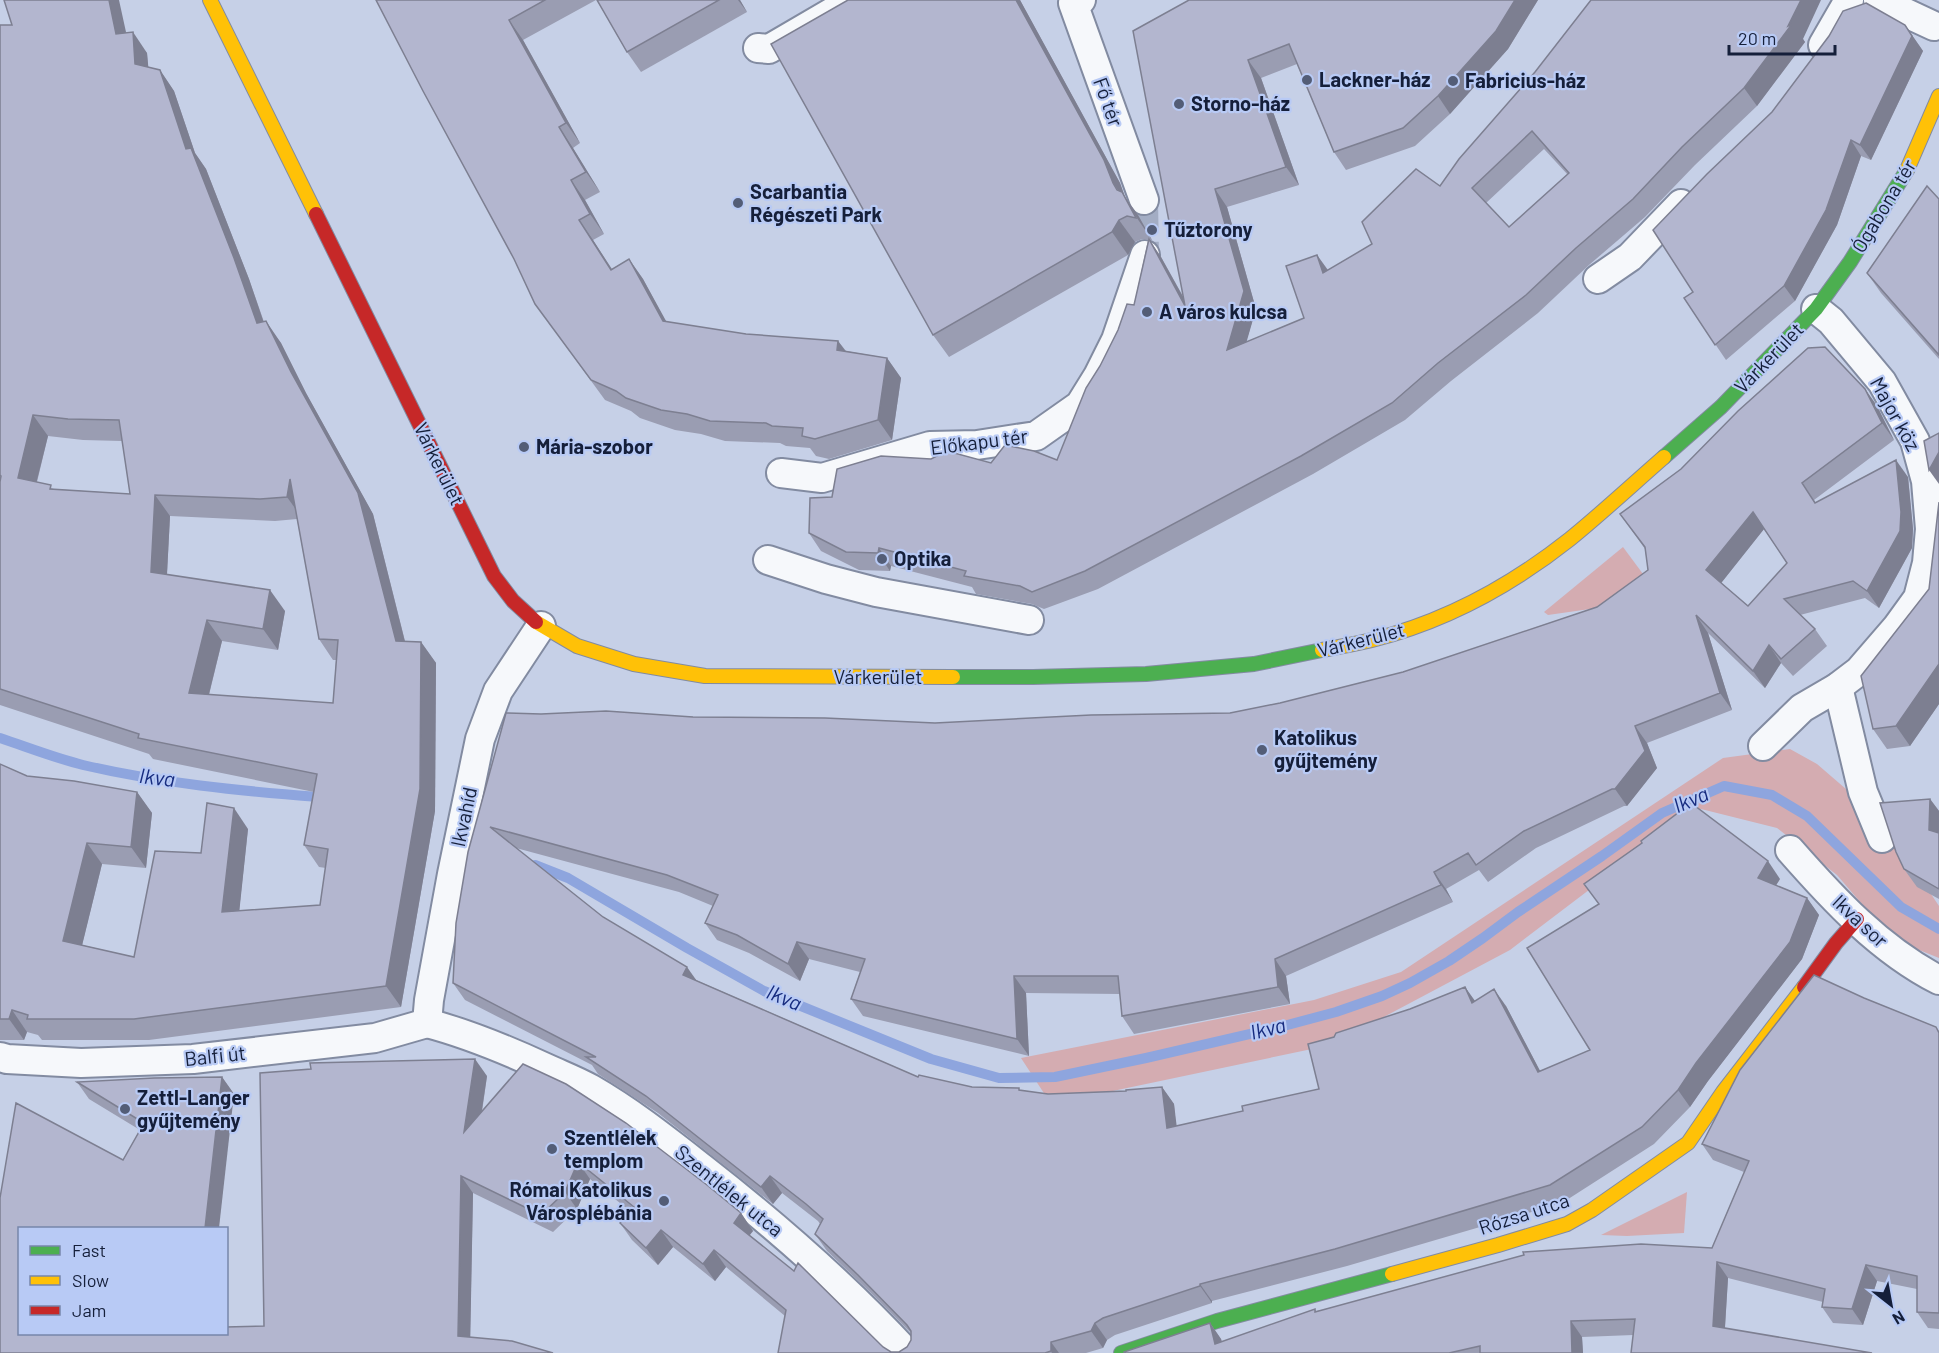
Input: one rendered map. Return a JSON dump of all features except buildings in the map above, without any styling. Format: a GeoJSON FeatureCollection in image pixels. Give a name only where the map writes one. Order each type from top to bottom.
{"type":"FeatureCollection","features":[{"type":"Feature","properties":{"kind":"street","name":"Várkerület"},"geometry":{"type":"LineString","coordinates":[[210,0],[494,576],[513,601],[541,626],[577,646],[634,664],[705,676],[736,677],[1033,677],[1146,674],[1254,664],[1372,640],[1435,620],[1477,600],[1521,574],[1570,539],[1703,424],[1816,309]]}},
{"type":"Feature","properties":{"kind":"street"},"geometry":{"type":"LineString","coordinates":[[758,48],[769,49],[853,0]]}},
{"type":"Feature","properties":{"kind":"street"},"geometry":{"type":"LineString","coordinates":[[1805,69],[1826,41],[1849,0]]}},
{"type":"Feature","properties":{"kind":"street"},"geometry":{"type":"LineString","coordinates":[[1878,0],[1935,26]]}},
{"type":"Feature","properties":{"kind":"street","name":"Fő tér"},"geometry":{"type":"LineString","coordinates":[[1075,1],[1144,200]]}},
{"type":"Feature","properties":{"kind":"street","name":"Ógabona tér"},"geometry":{"type":"LineString","coordinates":[[1816,309],[1850,262],[1905,176],[1939,96]]}},
{"type":"Feature","properties":{"kind":"street"},"geometry":{"type":"LineString","coordinates":[[1598,279],[1630,257],[1698,185]]}},
{"type":"Feature","properties":{"kind":"street","name":"Előkapu tér"},"geometry":{"type":"LineString","coordinates":[[781,473],[822,478],[930,446],[977,445],[1035,436],[1080,405],[1098,376],[1116,340],[1145,255]]}},
{"type":"Feature","properties":{"kind":"street","name":"Major köz"},"geometry":{"type":"LineString","coordinates":[[1763,746],[1802,708],[1838,687],[1859,671],[1897,627],[1918,598],[1927,563],[1930,529],[1926,481],[1915,441],[1882,382],[1831,321],[1816,309]]}},
{"type":"Feature","properties":{"kind":"street"},"geometry":{"type":"LineString","coordinates":[[768,560],[876,592],[1029,620]]}},
{"type":"Feature","properties":{"kind":"street","name":"Ikvahíd"},"geometry":{"type":"LineString","coordinates":[[427,1023],[429,1000],[452,874],[480,739],[498,691],[541,626]]}},
{"type":"Feature","properties":{"kind":"street"},"geometry":{"type":"LineString","coordinates":[[1838,687],[1863,792],[1882,838]]}},
{"type":"Feature","properties":{"kind":"street","name":"Ikva sor"},"geometry":{"type":"LineString","coordinates":[[1790,850],[1815,878],[1886,947],[1939,980]]}},
{"type":"Feature","properties":{"kind":"street","name":"Rózsa utca"},"geometry":{"type":"LineString","coordinates":[[1121,1353],[1217,1321],[1498,1245],[1567,1224],[1592,1210],[1688,1143],[1723,1092],[1836,943],[1857,919]]}},
{"type":"Feature","properties":{"kind":"street","name":"Balfi út"},"geometry":{"type":"LineString","coordinates":[[0,1057],[81,1063],[193,1059],[375,1038],[427,1023]]}},
{"type":"Feature","properties":{"kind":"street","name":"Szentlélek utca"},"geometry":{"type":"LineString","coordinates":[[427,1023],[460,1032],[502,1048],[589,1088],[627,1111],[656,1131],[768,1221],[826,1271],[907,1353]]}},
{"type":"Feature","properties":{"kind":"shaded area"},"geometry":{"type":"Polygon","coordinates":[[[1623,547],[1643,574],[1615,602],[1590,609],[1548,615],[1544,612],[1623,547]]]}},
{"type":"Feature","properties":{"kind":"shaded area"},"geometry":{"type":"Polygon","coordinates":[[[1790,749],[1817,764],[1912,846],[1919,876],[1939,906],[1939,958],[1892,939],[1837,875],[1777,828],[1697,808],[1510,950],[1331,1045],[1051,1104],[1021,1058],[1314,1000],[1401,972],[1723,758],[1790,749]]]}},
{"type":"Feature","properties":{"kind":"shaded area"},"geometry":{"type":"Polygon","coordinates":[[[1687,1192],[1684,1233],[1601,1235],[1687,1192]]]}},
{"type":"Feature","properties":{"kind":"waterway","name":"Ikva"},"geometry":{"type":"LineString","coordinates":[[0,738],[73,762],[141,777],[230,789],[319,797]]}},
{"type":"Feature","properties":{"kind":"waterway","name":"Ikva"},"geometry":{"type":"LineString","coordinates":[[535,865],[568,878],[764,991],[931,1059],[999,1078],[1055,1077],[1146,1058],[1280,1027],[1336,1012],[1382,996],[1449,961],[1662,813],[1724,786],[1772,795],[1807,816],[1901,907],[1939,929]]}},
{"type":"Feature","properties":{"kind":"tunnel"},"geometry":{"type":"LineString","coordinates":[[1144,200],[1145,255]]}},
{"type":"Feature","properties":{"kind":"traffic: fast"},"geometry":{"type":"LineString","coordinates":[[1664,457],[1721,407],[1816,309],[1850,262],[1907,170]]}},
{"type":"Feature","properties":{"kind":"traffic: fast"},"geometry":{"type":"LineString","coordinates":[[953,677],[1146,674],[1254,664],[1322,650]]}},
{"type":"Feature","properties":{"kind":"traffic: fast"},"geometry":{"type":"LineString","coordinates":[[1121,1353],[1217,1321],[1392,1274]]}},
{"type":"Feature","properties":{"kind":"traffic: slow"},"geometry":{"type":"LineString","coordinates":[[210,0],[316,214]]}},
{"type":"Feature","properties":{"kind":"traffic: slow"},"geometry":{"type":"LineString","coordinates":[[1907,170],[1939,96]]}},
{"type":"Feature","properties":{"kind":"traffic: slow"},"geometry":{"type":"LineString","coordinates":[[1322,650],[1372,640],[1425,623],[1501,586],[1525,572],[1570,539],[1664,457]]}},
{"type":"Feature","properties":{"kind":"traffic: slow"},"geometry":{"type":"LineString","coordinates":[[536,622],[577,646],[634,664],[705,676],[953,677]]}},
{"type":"Feature","properties":{"kind":"traffic: slow"},"geometry":{"type":"LineString","coordinates":[[1392,1274],[1567,1224],[1592,1210],[1688,1143],[1723,1092],[1804,987]]}},
{"type":"Feature","properties":{"kind":"traffic: jam"},"geometry":{"type":"LineString","coordinates":[[316,214],[494,576],[513,601],[536,622]]}},
{"type":"Feature","properties":{"kind":"traffic: jam"},"geometry":{"type":"LineString","coordinates":[[1804,987],[1836,943],[1857,919]]}},
{"type":"Feature","properties":{"kind":"place","name":"Lackner-ház"},"geometry":{"type":"Point","coordinates":[1307,80]}},
{"type":"Feature","properties":{"kind":"place","name":"Fabricius-ház"},"geometry":{"type":"Point","coordinates":[1453,81]}},
{"type":"Feature","properties":{"kind":"place","name":"Storno-ház"},"geometry":{"type":"Point","coordinates":[1179,104]}},
{"type":"Feature","properties":{"kind":"place","name":"Scarbantia Régészeti Park"},"geometry":{"type":"Point","coordinates":[738,203]}},
{"type":"Feature","properties":{"kind":"place","name":"Tűztorony"},"geometry":{"type":"Point","coordinates":[1152,230]}},
{"type":"Feature","properties":{"kind":"place","name":"A város kulcsa"},"geometry":{"type":"Point","coordinates":[1147,312]}},
{"type":"Feature","properties":{"kind":"place","name":"Mária-szobor"},"geometry":{"type":"Point","coordinates":[524,447]}},
{"type":"Feature","properties":{"kind":"place","name":"Optika"},"geometry":{"type":"Point","coordinates":[882,559]}},
{"type":"Feature","properties":{"kind":"place","name":"Katolikus gyűjtemény"},"geometry":{"type":"Point","coordinates":[1262,750]}},
{"type":"Feature","properties":{"kind":"place","name":"Zettl-Langer gyűjtemény"},"geometry":{"type":"Point","coordinates":[125,1109]}},
{"type":"Feature","properties":{"kind":"place","name":"Szentlélek templom"},"geometry":{"type":"Point","coordinates":[552,1149]}},
{"type":"Feature","properties":{"kind":"place","name":"Római Katolikus Városplébánia"},"geometry":{"type":"Point","coordinates":[664,1201]}}]}
